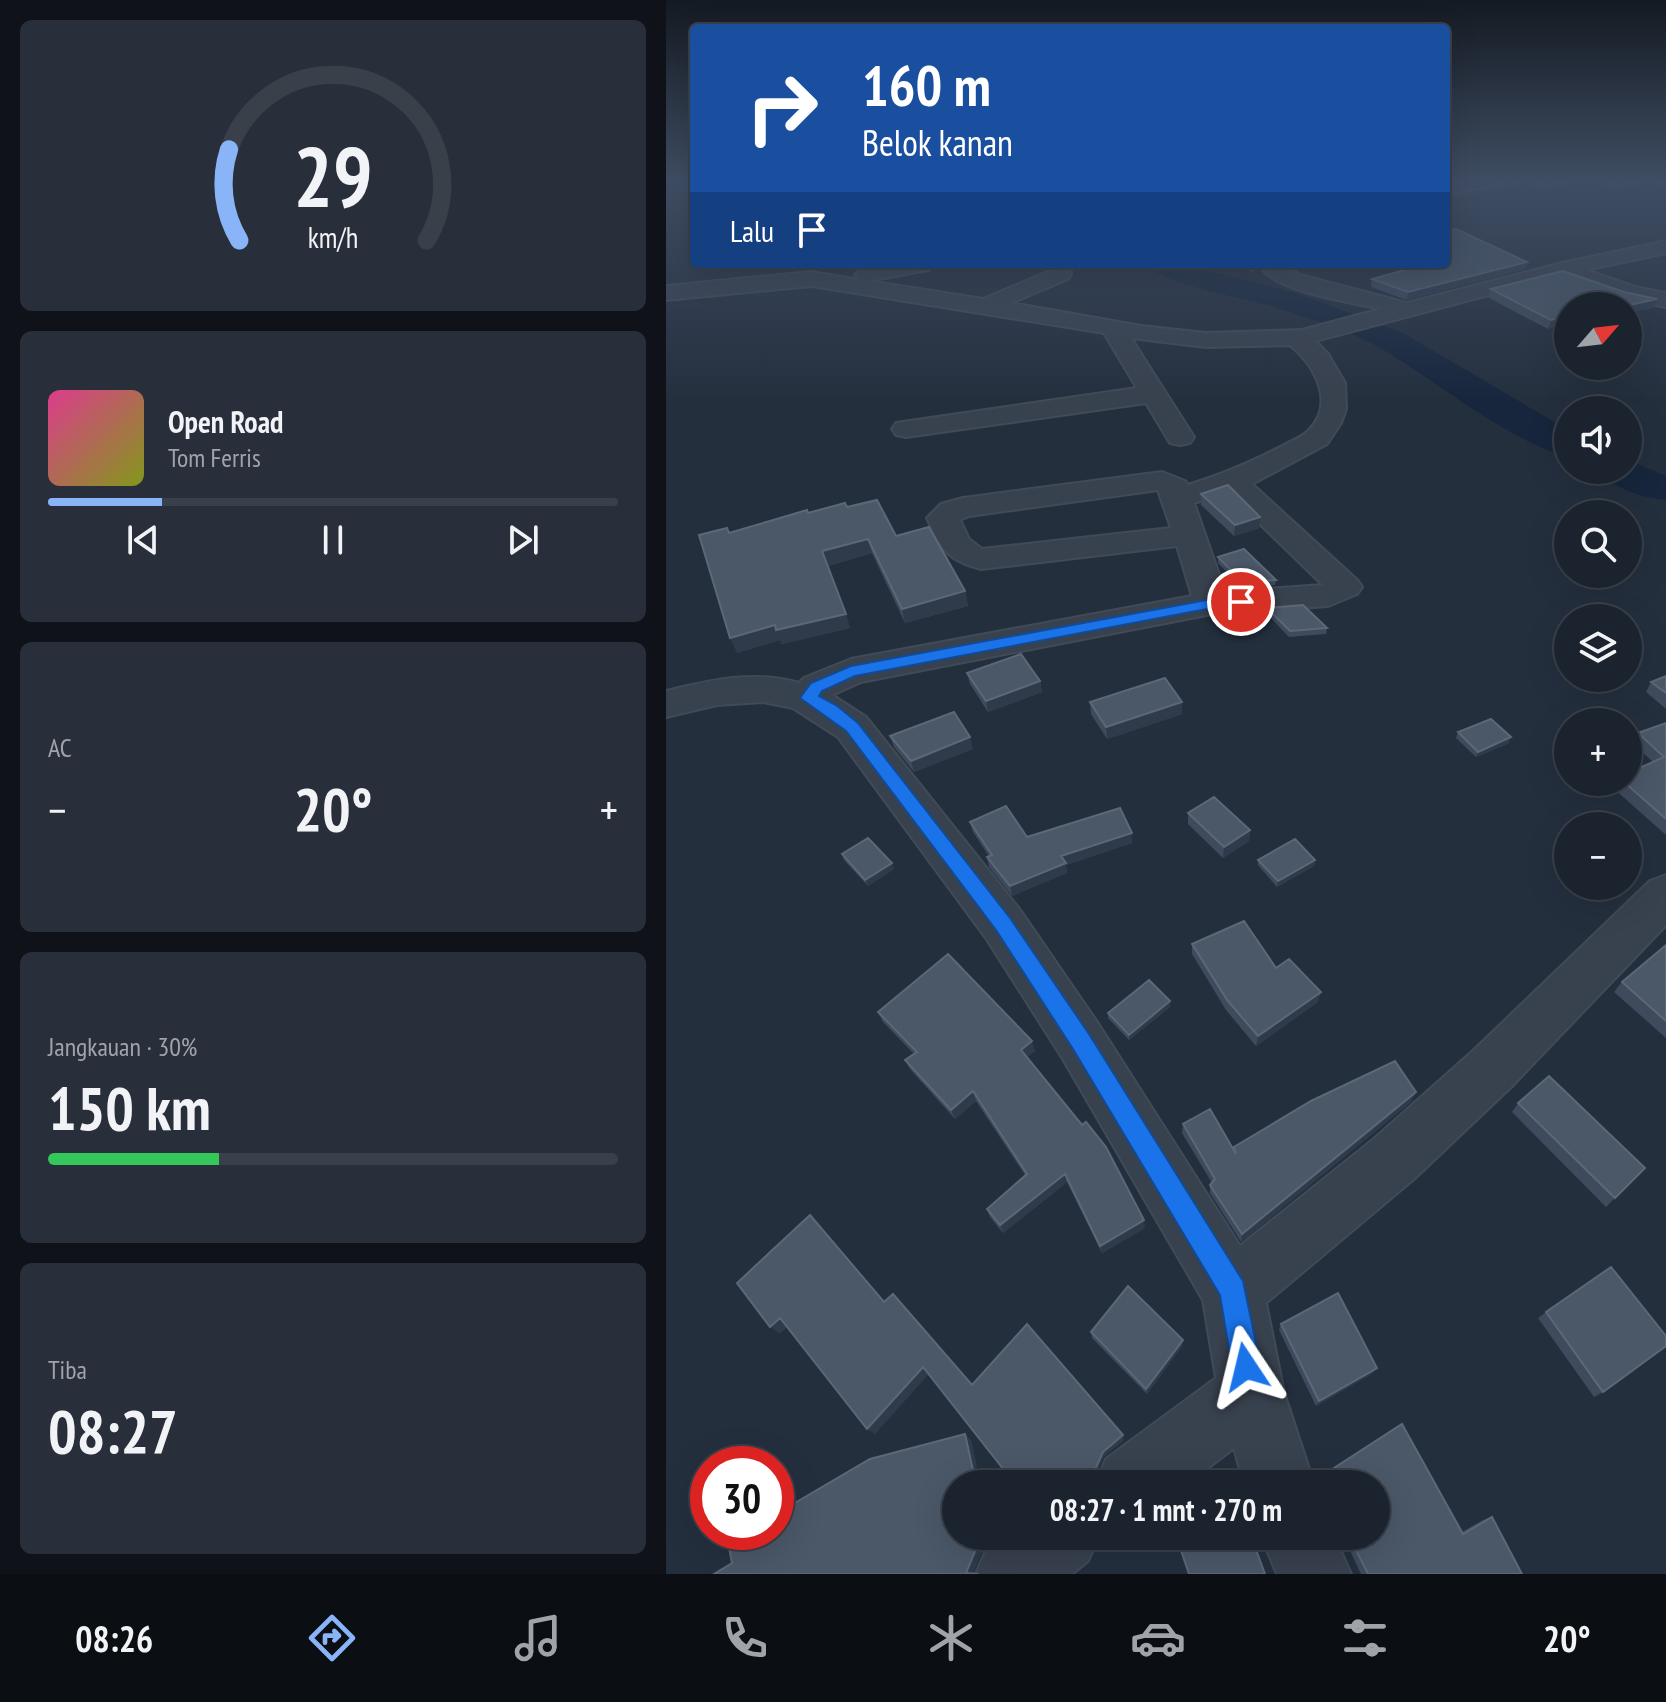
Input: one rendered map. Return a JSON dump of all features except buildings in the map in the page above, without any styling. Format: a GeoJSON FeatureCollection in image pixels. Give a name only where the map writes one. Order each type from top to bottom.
{"type":"FeatureCollection","features":[{"type":"Feature","properties":{"kind":"street"},"geometry":{"type":"LineString","coordinates":[[666,293],[798,271],[842,283],[1113,328],[1206,340],[1296,337],[1631,254]]}},
{"type":"Feature","properties":{"kind":"street"},"geometry":{"type":"LineString","coordinates":[[842,283],[856,277],[906,268]]}},
{"type":"Feature","properties":{"kind":"street"},"geometry":{"type":"LineString","coordinates":[[988,305],[1060,274],[1061,268]]}},
{"type":"Feature","properties":{"kind":"street"},"geometry":{"type":"LineString","coordinates":[[1273,269],[1308,285],[1408,309]]}},
{"type":"Feature","properties":{"kind":"street"},"geometry":{"type":"LineString","coordinates":[[1562,269],[1666,303]]}},
{"type":"Feature","properties":{"kind":"street"},"geometry":{"type":"LineString","coordinates":[[1642,311],[1666,303]]}},
{"type":"Feature","properties":{"kind":"street"},"geometry":{"type":"LineString","coordinates":[[1113,328],[1180,437]]}},
{"type":"Feature","properties":{"kind":"street"},"geometry":{"type":"LineString","coordinates":[[1177,499],[1233,482],[1317,438],[1325,428],[1335,394],[1333,381],[1318,354],[1296,337]]}},
{"type":"Feature","properties":{"kind":"street"},"geometry":{"type":"LineString","coordinates":[[906,429],[1153,394]]}},
{"type":"Feature","properties":{"kind":"street"},"geometry":{"type":"LineString","coordinates":[[1189,535],[981,559],[967,557],[959,550],[943,518],[963,507],[1162,481],[1174,487],[1212,603]]}},
{"type":"Feature","properties":{"kind":"street"},"geometry":{"type":"LineString","coordinates":[[808,698],[817,687],[851,671],[1212,603],[1328,596],[1345,587],[1233,482]]}},
{"type":"Feature","properties":{"kind":"street"},"geometry":{"type":"LineString","coordinates":[[666,704],[742,687],[766,687],[808,698],[830,709],[852,727],[1003,924],[1081,1042],[1233,1291],[1251,1393],[1275,1470]]}},
{"type":"Feature","properties":{"kind":"street"},"geometry":{"type":"LineString","coordinates":[[1233,1291],[1395,1158],[1493,1068],[1666,894]]}},
{"type":"Feature","properties":{"kind":"street"},"geometry":{"type":"LineString","coordinates":[[1149,1470],[1251,1393]]}},
{"type":"Feature","properties":{"kind":"street"},"geometry":{"type":"LineString","coordinates":[[1013,1574],[1045,1550]]}},
{"type":"Feature","properties":{"kind":"street"},"geometry":{"type":"LineString","coordinates":[[1303,1550],[1314,1574]]}},
{"type":"Feature","properties":{"kind":"waterway"},"geometry":{"type":"LineString","coordinates":[[1169,268],[1288,301],[1391,340],[1554,438]]}},
{"type":"Feature","properties":{"kind":"waterway"},"geometry":{"type":"LineString","coordinates":[[1642,480],[1666,488]]}},
{"type":"Feature","properties":{"kind":"route"},"geometry":{"type":"LineString","coordinates":[[1241,602],[1212,603],[851,671],[817,687],[808,698],[830,709],[852,727],[1003,924],[1081,1042],[1233,1291],[1246,1367]]}}]}
